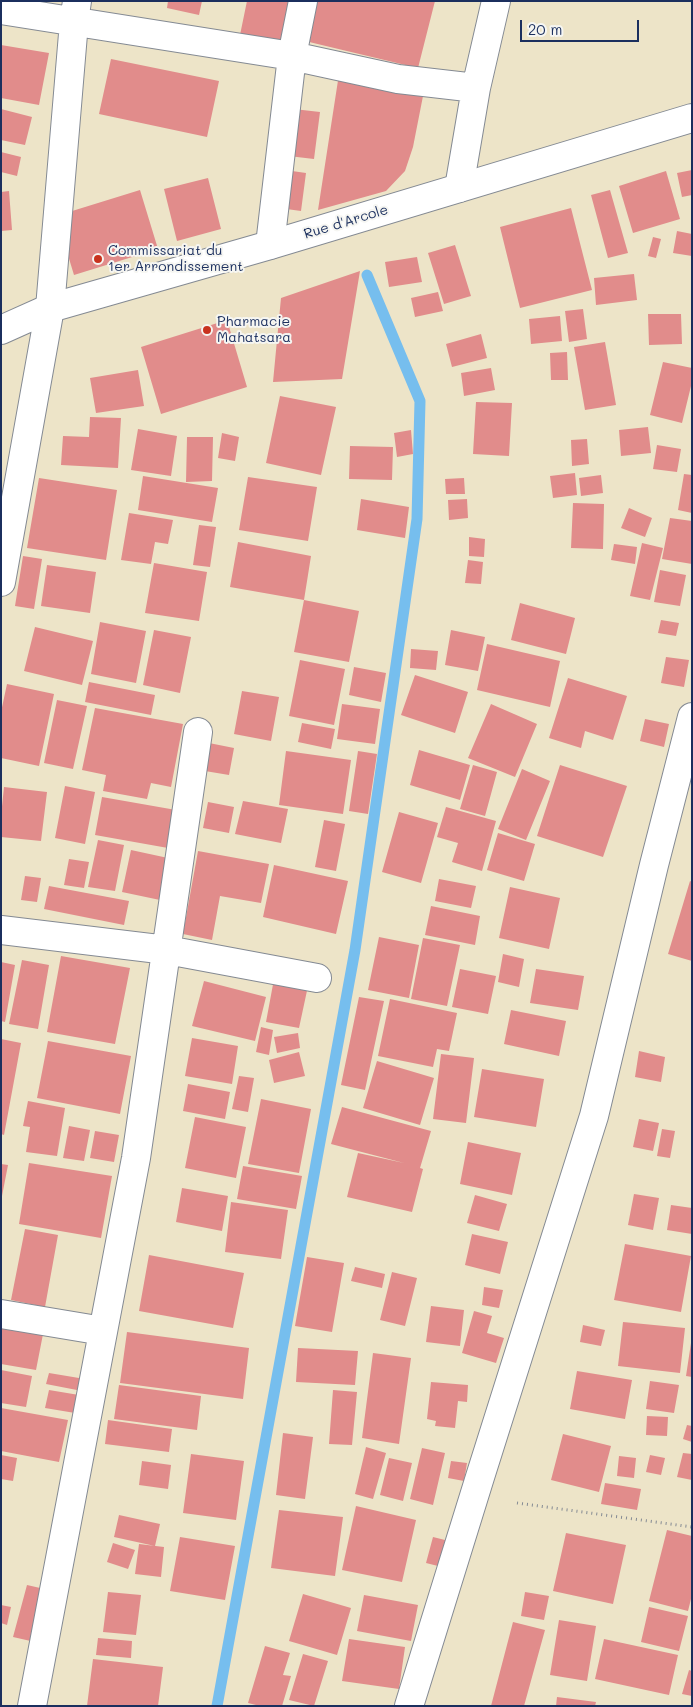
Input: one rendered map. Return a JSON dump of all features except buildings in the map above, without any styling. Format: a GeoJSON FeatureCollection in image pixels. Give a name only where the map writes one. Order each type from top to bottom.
{"type":"FeatureCollection","features":[{"type":"Feature","properties":{"kind":"street"},"geometry":{"type":"LineString","coordinates":[[270,245],[292,56],[303,1]]}},
{"type":"Feature","properties":{"kind":"street"},"geometry":{"type":"LineString","coordinates":[[459,188],[476,88],[496,1]]}},
{"type":"Feature","properties":{"kind":"street"},"geometry":{"type":"LineString","coordinates":[[1,10],[75,12],[398,79],[476,88]]}},
{"type":"Feature","properties":{"kind":"street"},"geometry":{"type":"LineString","coordinates":[[1,582],[50,308],[75,12]]}},
{"type":"Feature","properties":{"kind":"street","name":"Rue d'Arcole"},"geometry":{"type":"LineString","coordinates":[[1,330],[50,308],[270,245],[692,118]]}},
{"type":"Feature","properties":{"kind":"street"},"geometry":{"type":"LineString","coordinates":[[410,1706],[594,1116],[654,865],[692,717]]}},
{"type":"Feature","properties":{"kind":"street"},"geometry":{"type":"LineString","coordinates":[[32,1706],[136,1158],[198,732]]}},
{"type":"Feature","properties":{"kind":"street"},"geometry":{"type":"LineString","coordinates":[[1,930],[167,950],[317,978]]}},
{"type":"Feature","properties":{"kind":"street"},"geometry":{"type":"LineString","coordinates":[[1,1314],[103,1331]]}},
{"type":"Feature","properties":{"kind":"path"},"geometry":{"type":"LineString","coordinates":[[518,1503],[692,1527]]}},
{"type":"Feature","properties":{"kind":"waterway"},"geometry":{"type":"LineString","coordinates":[[217,1706],[355,950],[417,519],[420,401],[367,275]]}},
{"type":"Feature","properties":{"kind":"place","name":"Commissariat du 1er Arrondissement"},"geometry":{"type":"Point","coordinates":[98,259]}},
{"type":"Feature","properties":{"kind":"place","name":"Pharmacie Mahatsara"},"geometry":{"type":"Point","coordinates":[207,330]}}]}
